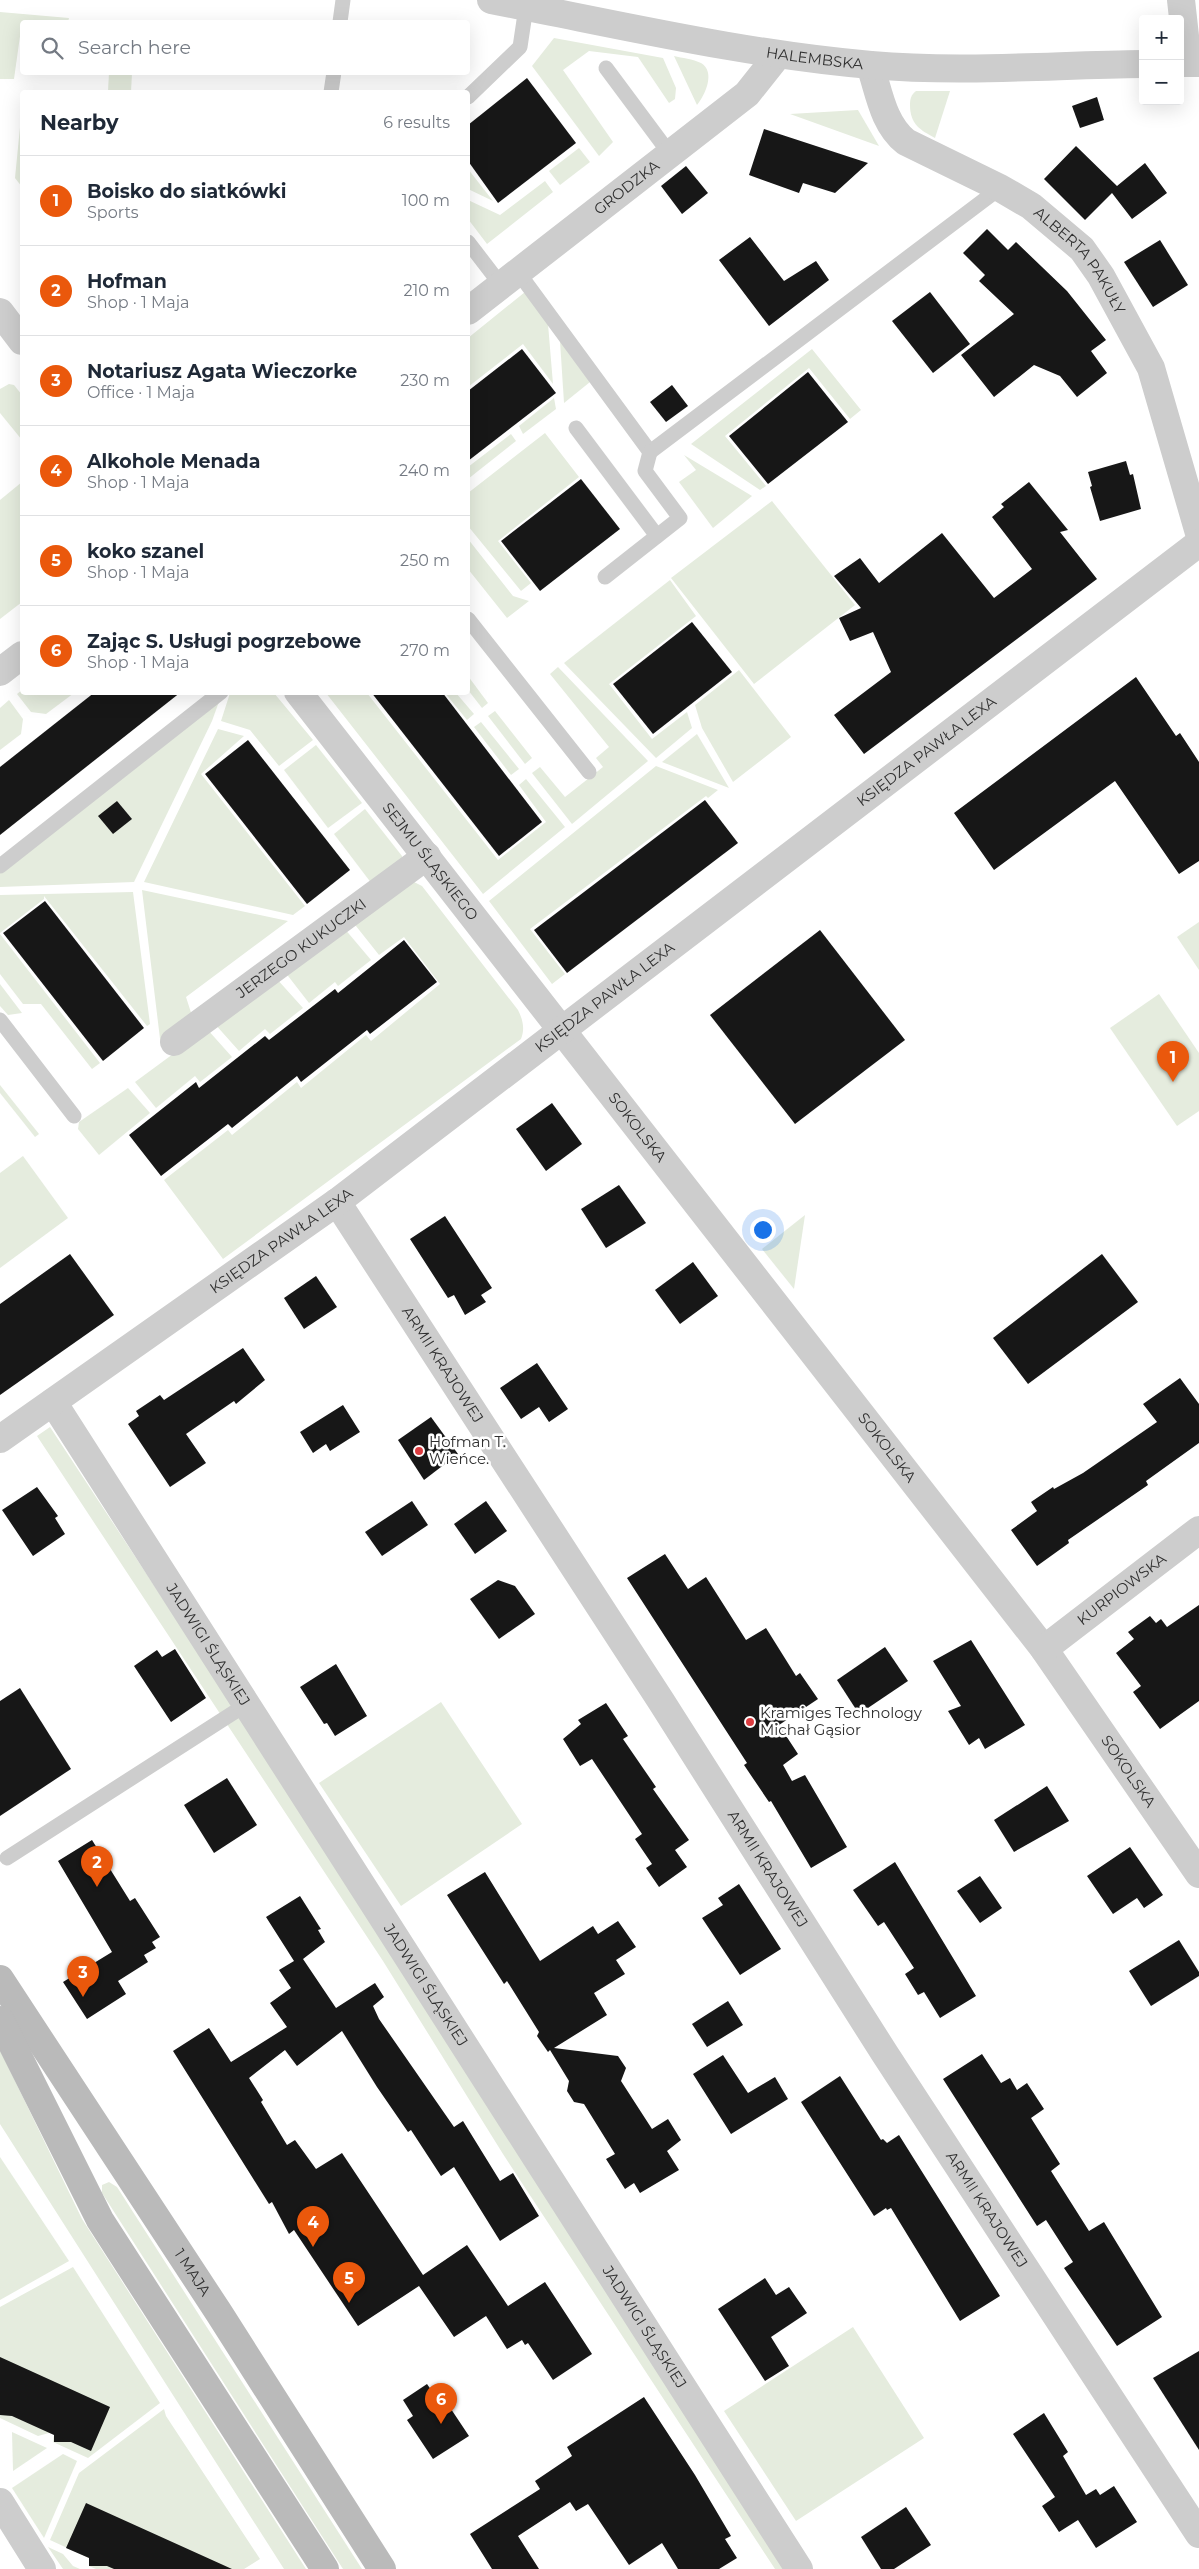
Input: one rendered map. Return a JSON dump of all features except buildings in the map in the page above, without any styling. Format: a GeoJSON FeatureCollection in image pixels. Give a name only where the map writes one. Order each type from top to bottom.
{"type":"FeatureCollection","features":[{"type":"Feature","properties":{"kind":"main road","name":"1 MAJA"},"geometry":{"type":"LineString","coordinates":[[0,1979],[220,2313],[382,2569]]}},
{"type":"Feature","properties":{"kind":"main road"},"geometry":{"type":"LineString","coordinates":[[0,2020],[100,2220],[325,2569]]}},
{"type":"Feature","properties":{"kind":"street","name":"HALEMBSKA"},"geometry":{"type":"LineString","coordinates":[[491,0],[778,55],[870,65],[916,68],[1139,64]]}},
{"type":"Feature","properties":{"kind":"street"},"geometry":{"type":"LineString","coordinates":[[1181,0],[1189,63]]}},
{"type":"Feature","properties":{"kind":"street","name":"GRODZKA"},"geometry":{"type":"LineString","coordinates":[[470,309],[747,94],[778,55]]}},
{"type":"Feature","properties":{"kind":"street","name":"ALBERTA PAKUŁY"},"geometry":{"type":"LineString","coordinates":[[870,65],[890,127],[897,135],[906,142],[1000,188],[1031,206],[1082,249],[1101,276],[1151,368],[1199,533]]}},
{"type":"Feature","properties":{"kind":"street"},"geometry":{"type":"LineString","coordinates":[[0,312],[20,338]]}},
{"type":"Feature","properties":{"kind":"street","name":"KSIĘDZA PAWŁA LEXA"},"geometry":{"type":"LineString","coordinates":[[0,1439],[337,1202],[1199,543]]}},
{"type":"Feature","properties":{"kind":"street"},"geometry":{"type":"LineString","coordinates":[[0,672],[20,657]]}},
{"type":"Feature","properties":{"kind":"street","name":"SEJMU ŚLĄSKIEGO"},"geometry":{"type":"LineString","coordinates":[[300,695],[563,1030]]}},
{"type":"Feature","properties":{"kind":"street","name":"JERZEGO KUKUCZKI"},"geometry":{"type":"LineString","coordinates":[[174,1042],[427,856]]}},
{"type":"Feature","properties":{"kind":"street","name":"SOKOLSKA"},"geometry":{"type":"LineString","coordinates":[[563,1030],[1044,1649],[1199,1874]]}},
{"type":"Feature","properties":{"kind":"street","name":"ARMII KRAJOWEJ"},"geometry":{"type":"LineString","coordinates":[[337,1202],[655,1693],[885,2054],[1199,2534]]}},
{"type":"Feature","properties":{"kind":"street","name":"JADWIGI ŚLĄSKIEJ"},"geometry":{"type":"LineString","coordinates":[[53,1402],[799,2569]]}},
{"type":"Feature","properties":{"kind":"street","name":"KURPIOWSKA"},"geometry":{"type":"LineString","coordinates":[[1044,1649],[1199,1530]]}},
{"type":"Feature","properties":{"kind":"street"},"geometry":{"type":"LineString","coordinates":[[0,2502],[42,2569]]}},
{"type":"Feature","properties":{"kind":"lane"},"geometry":{"type":"LineString","coordinates":[[340,20],[343,0]]}},
{"type":"Feature","properties":{"kind":"lane"},"geometry":{"type":"LineString","coordinates":[[470,95],[520,47],[526,7]]}},
{"type":"Feature","properties":{"kind":"lane"},"geometry":{"type":"LineString","coordinates":[[606,68],[670,154]]}},
{"type":"Feature","properties":{"kind":"lane"},"geometry":{"type":"LineString","coordinates":[[332,90],[334,75]]}},
{"type":"Feature","properties":{"kind":"lane"},"geometry":{"type":"LineString","coordinates":[[605,577],[680,518],[644,471],[650,452],[1000,188]]}},
{"type":"Feature","properties":{"kind":"lane"},"geometry":{"type":"LineString","coordinates":[[470,244],[510,278],[650,452]]}},
{"type":"Feature","properties":{"kind":"lane"},"geometry":{"type":"LineString","coordinates":[[576,428],[657,536]]}},
{"type":"Feature","properties":{"kind":"lane"},"geometry":{"type":"LineString","coordinates":[[470,622],[589,772]]}},
{"type":"Feature","properties":{"kind":"lane"},"geometry":{"type":"LineString","coordinates":[[0,866],[217,695]]}},
{"type":"Feature","properties":{"kind":"lane"},"geometry":{"type":"LineString","coordinates":[[0,1020],[74,1116]]}},
{"type":"Feature","properties":{"kind":"lane"},"geometry":{"type":"LineString","coordinates":[[7,1858],[247,1704]]}},
{"type":"Feature","properties":{"kind":"shaded area"},"geometry":{"type":"Polygon","coordinates":[[[0,12],[69,18],[68,20],[20,20],[20,36],[14,79],[0,79],[0,12]]]}},
{"type":"Feature","properties":{"kind":"shaded area"},"geometry":{"type":"Polygon","coordinates":[[[554,38],[663,58],[676,88],[675,99],[669,103],[638,57],[589,51],[563,70],[613,142],[599,156],[532,66],[554,38]]]}},
{"type":"Feature","properties":{"kind":"shaded area"},"geometry":{"type":"Polygon","coordinates":[[[674,56],[701,63],[708,72],[706,90],[697,105],[674,56]]]}},
{"type":"Feature","properties":{"kind":"shaded area"},"geometry":{"type":"Polygon","coordinates":[[[109,75],[132,75],[131,90],[108,90],[109,75]]]}},
{"type":"Feature","properties":{"kind":"shaded area"},"geometry":{"type":"Polygon","coordinates":[[[916,91],[950,91],[935,138],[920,129],[914,122],[910,112],[910,101],[916,91]]]}},
{"type":"Feature","properties":{"kind":"shaded area"},"geometry":{"type":"Polygon","coordinates":[[[858,110],[879,146],[790,114],[858,110]]]}},
{"type":"Feature","properties":{"kind":"shaded area"},"geometry":{"type":"Polygon","coordinates":[[[20,127],[20,184],[15,178],[20,127]]]}},
{"type":"Feature","properties":{"kind":"shaded area"},"geometry":{"type":"Polygon","coordinates":[[[579,148],[590,162],[560,185],[549,171],[579,148]]]}},
{"type":"Feature","properties":{"kind":"shaded area"},"geometry":{"type":"Polygon","coordinates":[[[470,172],[493,201],[470,190],[470,172]]]}},
{"type":"Feature","properties":{"kind":"shaded area"},"geometry":{"type":"Polygon","coordinates":[[[545,181],[553,192],[487,244],[470,222],[470,201],[500,215],[545,181]]]}},
{"type":"Feature","properties":{"kind":"shaded area"},"geometry":{"type":"Polygon","coordinates":[[[525,292],[548,324],[553,384],[523,344],[470,385],[470,336],[525,292]]]}},
{"type":"Feature","properties":{"kind":"shaded area"},"geometry":{"type":"Polygon","coordinates":[[[560,341],[590,382],[564,403],[560,341]]]}},
{"type":"Feature","properties":{"kind":"shaded area"},"geometry":{"type":"Polygon","coordinates":[[[812,349],[861,410],[850,419],[809,368],[725,436],[766,486],[760,490],[691,444],[812,349]]]}},
{"type":"Feature","properties":{"kind":"shaded area"},"geometry":{"type":"Polygon","coordinates":[[[9,384],[14,385],[20,392],[20,438],[0,413],[0,389],[9,384]]]}},
{"type":"Feature","properties":{"kind":"shaded area"},"geometry":{"type":"Polygon","coordinates":[[[554,398],[556,409],[523,434],[519,426],[554,398]]]}},
{"type":"Feature","properties":{"kind":"shaded area"},"geometry":{"type":"Polygon","coordinates":[[[545,433],[579,477],[498,541],[531,583],[521,591],[470,528],[470,491],[545,433]]]}},
{"type":"Feature","properties":{"kind":"shaded area"},"geometry":{"type":"Polygon","coordinates":[[[511,434],[516,441],[470,477],[470,465],[511,434]]]}},
{"type":"Feature","properties":{"kind":"shaded area"},"geometry":{"type":"Polygon","coordinates":[[[684,455],[752,496],[713,528],[679,482],[696,470],[684,455]]]}},
{"type":"Feature","properties":{"kind":"shaded area"},"geometry":{"type":"Polygon","coordinates":[[[20,484],[20,604],[0,619],[0,500],[20,484]]]}},
{"type":"Feature","properties":{"kind":"shaded area"},"geometry":{"type":"Polygon","coordinates":[[[772,501],[855,605],[754,684],[671,578],[772,501]]]}},
{"type":"Feature","properties":{"kind":"shaded area"},"geometry":{"type":"Polygon","coordinates":[[[470,542],[513,596],[529,601],[507,618],[470,572],[470,542]]]}},
{"type":"Feature","properties":{"kind":"shaded area"},"geometry":{"type":"Polygon","coordinates":[[[670,580],[696,616],[609,684],[652,739],[687,712],[692,728],[656,758],[564,663],[670,580]]]}},
{"type":"Feature","properties":{"kind":"shaded area"},"geometry":{"type":"Polygon","coordinates":[[[558,667],[648,761],[572,824],[532,773],[540,767],[565,797],[603,767],[596,758],[609,747],[550,674],[558,667]]]}},
{"type":"Feature","properties":{"kind":"shaded area"},"geometry":{"type":"Polygon","coordinates":[[[739,670],[791,737],[733,782],[702,728],[695,705],[739,670]]]}},
{"type":"Feature","properties":{"kind":"shaded area"},"geometry":{"type":"Polygon","coordinates":[[[470,679],[488,703],[482,708],[470,693],[470,679]]]}},
{"type":"Feature","properties":{"kind":"shaded area"},"geometry":{"type":"Polygon","coordinates":[[[20,692],[20,695],[71,695],[46,714],[31,712],[17,694],[20,692]]]}},
{"type":"Feature","properties":{"kind":"shaded area"},"geometry":{"type":"Polygon","coordinates":[[[229,695],[276,695],[313,740],[279,766],[250,730],[221,721],[229,695]]]}},
{"type":"Feature","properties":{"kind":"shaded area"},"geometry":{"type":"Polygon","coordinates":[[[328,695],[369,695],[498,860],[546,822],[519,785],[526,779],[565,827],[483,894],[328,695]]]}},
{"type":"Feature","properties":{"kind":"shaded area"},"geometry":{"type":"Polygon","coordinates":[[[447,695],[458,695],[474,714],[467,720],[447,695]]]}},
{"type":"Feature","properties":{"kind":"shaded area"},"geometry":{"type":"Polygon","coordinates":[[[221,696],[212,721],[134,882],[0,887],[0,870],[221,696]]]}},
{"type":"Feature","properties":{"kind":"shaded area"},"geometry":{"type":"Polygon","coordinates":[[[9,700],[23,719],[21,734],[0,750],[0,708],[9,700]]]}},
{"type":"Feature","properties":{"kind":"shaded area"},"geometry":{"type":"Polygon","coordinates":[[[495,711],[532,758],[525,764],[488,716],[495,711]]]}},
{"type":"Feature","properties":{"kind":"shaded area"},"geometry":{"type":"Polygon","coordinates":[[[481,722],[519,769],[511,775],[474,727],[481,722]]]}},
{"type":"Feature","properties":{"kind":"shaded area"},"geometry":{"type":"Polygon","coordinates":[[[218,729],[244,736],[201,774],[305,906],[293,915],[144,882],[218,729]]]}},
{"type":"Feature","properties":{"kind":"shaded area"},"geometry":{"type":"Polygon","coordinates":[[[697,734],[729,788],[662,762],[697,734]]]}},
{"type":"Feature","properties":{"kind":"shaded area"},"geometry":{"type":"Polygon","coordinates":[[[316,745],[362,803],[328,828],[284,770],[316,745]]]}},
{"type":"Feature","properties":{"kind":"shaded area"},"geometry":{"type":"Polygon","coordinates":[[[656,766],[718,790],[708,798],[706,796],[530,929],[565,974],[552,984],[489,901],[656,766]]]}},
{"type":"Feature","properties":{"kind":"shaded area"},"geometry":{"type":"Polygon","coordinates":[[[365,809],[402,856],[402,863],[375,888],[334,834],[365,809]]]}},
{"type":"Feature","properties":{"kind":"shaded area"},"geometry":{"type":"Polygon","coordinates":[[[412,881],[422,886],[518,1010],[523,1024],[521,1039],[223,1259],[164,1180],[228,1130],[232,1135],[297,1082],[301,1088],[366,1035],[371,1041],[440,984],[404,937],[379,955],[352,921],[412,881]]]}},
{"type":"Feature","properties":{"kind":"shaded area"},"geometry":{"type":"Polygon","coordinates":[[[142,890],[288,921],[186,997],[194,1022],[161,1047],[142,890]]]}},
{"type":"Feature","properties":{"kind":"shaded area"},"geometry":{"type":"Polygon","coordinates":[[[133,892],[150,1024],[147,1026],[44,896],[44,899],[0,933],[0,895],[133,892]]]}},
{"type":"Feature","properties":{"kind":"shaded area"},"geometry":{"type":"Polygon","coordinates":[[[1199,922],[1199,970],[1177,937],[1199,922]]]}},
{"type":"Feature","properties":{"kind":"shaded area"},"geometry":{"type":"Polygon","coordinates":[[[344,928],[371,960],[338,986],[335,982],[309,1003],[285,972],[344,928]]]}},
{"type":"Feature","properties":{"kind":"shaded area"},"geometry":{"type":"Polygon","coordinates":[[[0,934],[100,1063],[92,1069],[41,1004],[23,1004],[0,974],[0,934]]]}},
{"type":"Feature","properties":{"kind":"shaded area"},"geometry":{"type":"Polygon","coordinates":[[[276,978],[303,1008],[270,1034],[265,1029],[239,1051],[214,1023],[276,978]]]}},
{"type":"Feature","properties":{"kind":"shaded area"},"geometry":{"type":"Polygon","coordinates":[[[0,984],[22,1013],[8,1015],[0,1006],[0,984]]]}},
{"type":"Feature","properties":{"kind":"shaded area"},"geometry":{"type":"Polygon","coordinates":[[[1159,994],[1199,1053],[1199,1111],[1177,1126],[1110,1028],[1159,994]]]}},
{"type":"Feature","properties":{"kind":"shaded area"},"geometry":{"type":"Polygon","coordinates":[[[207,1029],[232,1057],[200,1082],[195,1076],[156,1108],[135,1082],[207,1029]]]}},
{"type":"Feature","properties":{"kind":"shaded area"},"geometry":{"type":"Polygon","coordinates":[[[0,1085],[39,1134],[35,1137],[0,1093],[0,1085]]]}},
{"type":"Feature","properties":{"kind":"shaded area"},"geometry":{"type":"Polygon","coordinates":[[[128,1088],[150,1113],[99,1155],[78,1129],[79,1122],[128,1088]]]}},
{"type":"Feature","properties":{"kind":"shaded area"},"geometry":{"type":"Polygon","coordinates":[[[23,1156],[68,1218],[0,1268],[0,1173],[23,1156]]]}},
{"type":"Feature","properties":{"kind":"shaded area"},"geometry":{"type":"Polygon","coordinates":[[[805,1215],[794,1289],[762,1249],[805,1215]]]}},
{"type":"Feature","properties":{"kind":"shaded area"},"geometry":{"type":"Polygon","coordinates":[[[50,1427],[377,1925],[788,2569],[775,2569],[503,2154],[383,1961],[37,1436],[50,1427]]]}},
{"type":"Feature","properties":{"kind":"shaded area"},"geometry":{"type":"Polygon","coordinates":[[[441,1702],[522,1824],[401,1906],[319,1783],[441,1702]]]}},
{"type":"Feature","properties":{"kind":"shaded area"},"geometry":{"type":"Polygon","coordinates":[[[0,2050],[82,2219],[306,2569],[284,2569],[0,2124],[0,2050]]]}},
{"type":"Feature","properties":{"kind":"shaded area"},"geometry":{"type":"Polygon","coordinates":[[[0,2157],[69,2261],[0,2300],[0,2157]]]}},
{"type":"Feature","properties":{"kind":"shaded area"},"geometry":{"type":"Polygon","coordinates":[[[109,2182],[117,2187],[362,2569],[343,2569],[102,2193],[102,2185],[109,2182]]]}},
{"type":"Feature","properties":{"kind":"shaded area"},"geometry":{"type":"Polygon","coordinates":[[[73,2267],[160,2403],[88,2458],[53,2442],[54,2434],[49,2433],[38,2436],[0,2418],[0,2307],[73,2267]]]}},
{"type":"Feature","properties":{"kind":"shaded area"},"geometry":{"type":"Polygon","coordinates":[[[853,2327],[924,2438],[796,2521],[724,2411],[853,2327]]]}},
{"type":"Feature","properties":{"kind":"shaded area"},"geometry":{"type":"Polygon","coordinates":[[[164,2409],[166,2416],[260,2559],[244,2569],[96,2569],[89,2566],[89,2558],[50,2540],[79,2473],[164,2409]]]}},
{"type":"Feature","properties":{"kind":"shaded area"},"geometry":{"type":"Polygon","coordinates":[[[12,2432],[47,2448],[13,2471],[12,2432]]]}},
{"type":"Feature","properties":{"kind":"shaded area"},"geometry":{"type":"Polygon","coordinates":[[[63,2454],[77,2461],[44,2538],[12,2488],[63,2454]]]}},
{"type":"Feature","properties":{"kind":"shaded area"},"geometry":{"type":"Polygon","coordinates":[[[48,2547],[63,2554],[73,2566],[80,2569],[63,2569],[48,2547]]]}},
{"type":"Feature","properties":{"kind":"place","name":"Boisko do siatkówki"},"geometry":{"type":"Point","coordinates":[1173,1082]}},
{"type":"Feature","properties":{"kind":"place","name":"Hofman T. Wieńce."},"geometry":{"type":"Point","coordinates":[419,1451]}},
{"type":"Feature","properties":{"kind":"place","name":"Kramiges Technology Michał Gąsior"},"geometry":{"type":"Point","coordinates":[750,1722]}},
{"type":"Feature","properties":{"kind":"place","name":"Hofman"},"geometry":{"type":"Point","coordinates":[97,1887]}},
{"type":"Feature","properties":{"kind":"place","name":"Notariusz Agata Wieczorke"},"geometry":{"type":"Point","coordinates":[83,1997]}},
{"type":"Feature","properties":{"kind":"place","name":"Alkohole Menada"},"geometry":{"type":"Point","coordinates":[313,2247]}},
{"type":"Feature","properties":{"kind":"place","name":"koko szanel"},"geometry":{"type":"Point","coordinates":[349,2303]}},
{"type":"Feature","properties":{"kind":"place","name":"Zając S. Usługi pogrzebowe"},"geometry":{"type":"Point","coordinates":[441,2424]}}]}
